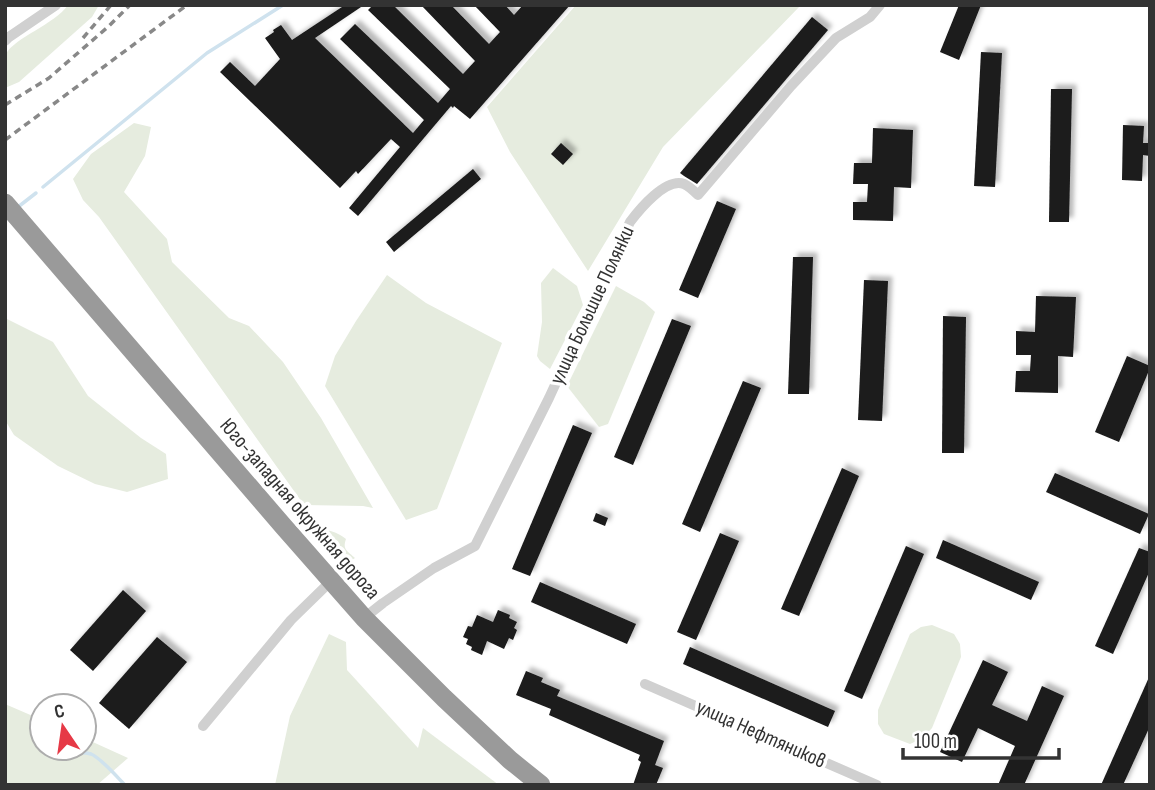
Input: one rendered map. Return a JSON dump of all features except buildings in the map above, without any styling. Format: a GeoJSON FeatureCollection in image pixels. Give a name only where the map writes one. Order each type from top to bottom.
{"type":"FeatureCollection","features":[{"type":"Feature","properties":{"kind":"highway","name":"Юго-западная окружная дорога"},"geometry":{"type":"LineString","coordinates":[[5,203],[364,618],[444,698],[541,785]]}},
{"type":"Feature","properties":{"kind":"street"},"geometry":{"type":"LineString","coordinates":[[6,37],[56,5]]}},
{"type":"Feature","properties":{"kind":"street","name":"улица Большие Полянки"},"geometry":{"type":"LineString","coordinates":[[364,618],[434,568],[475,546],[549,398],[629,222],[642,206],[659,192],[679,183],[698,195],[791,86],[836,38],[870,17],[880,5]]}},
{"type":"Feature","properties":{"kind":"street"},"geometry":{"type":"LineString","coordinates":[[203,726],[291,620],[331,581]]}},
{"type":"Feature","properties":{"kind":"street","name":"улица Нефтяников"},"geometry":{"type":"LineString","coordinates":[[645,684],[877,785]]}},
{"type":"Feature","properties":{"kind":"shaded area"},"geometry":{"type":"Polygon","coordinates":[[[68,5],[99,5],[92,17],[19,82],[5,88],[4,62],[10,48],[54,18],[68,5]]]}},
{"type":"Feature","properties":{"kind":"shaded area"},"geometry":{"type":"Polygon","coordinates":[[[576,5],[801,5],[663,147],[588,271],[510,152],[487,107],[576,5]]]}},
{"type":"Feature","properties":{"kind":"shaded area"},"geometry":{"type":"Polygon","coordinates":[[[134,123],[151,127],[145,156],[124,192],[167,239],[172,262],[229,318],[249,326],[283,362],[321,418],[373,508],[304,505],[99,217],[83,200],[73,179],[91,154],[134,123]]]}},
{"type":"Feature","properties":{"kind":"shaded area"},"geometry":{"type":"Polygon","coordinates":[[[553,268],[577,286],[583,305],[550,369],[537,356],[542,322],[541,283],[553,268]]]}},
{"type":"Feature","properties":{"kind":"shaded area"},"geometry":{"type":"Polygon","coordinates":[[[387,275],[426,303],[502,343],[437,509],[406,520],[325,386],[335,356],[387,275]]]}},
{"type":"Feature","properties":{"kind":"shaded area"},"geometry":{"type":"Polygon","coordinates":[[[616,286],[644,302],[655,312],[608,424],[599,427],[567,386],[616,286]]]}},
{"type":"Feature","properties":{"kind":"shaded area"},"geometry":{"type":"Polygon","coordinates":[[[5,318],[53,342],[88,396],[166,454],[168,479],[127,492],[95,484],[58,466],[14,435],[5,420],[5,318]]]}},
{"type":"Feature","properties":{"kind":"shaded area"},"geometry":{"type":"Polygon","coordinates":[[[316,529],[332,531],[346,539],[345,548],[355,558],[348,561],[334,560],[322,545],[325,534],[320,532],[316,536],[316,529]]]}},
{"type":"Feature","properties":{"kind":"shaded area"},"geometry":{"type":"Polygon","coordinates":[[[932,625],[954,634],[960,644],[961,657],[932,728],[923,738],[910,744],[884,734],[878,724],[878,710],[910,634],[921,627],[932,625]]]}},
{"type":"Feature","properties":{"kind":"shaded area"},"geometry":{"type":"Polygon","coordinates":[[[329,634],[346,642],[347,670],[418,748],[423,728],[499,785],[275,785],[290,716],[329,634]]]}},
{"type":"Feature","properties":{"kind":"shaded area"},"geometry":{"type":"Polygon","coordinates":[[[5,704],[28,714],[28,762],[98,762],[98,744],[128,758],[97,785],[5,785],[5,704]]]}},
{"type":"Feature","properties":{"kind":"waterway"},"geometry":{"type":"LineString","coordinates":[[43,187],[207,53],[283,5]]}},
{"type":"Feature","properties":{"kind":"waterway"},"geometry":{"type":"LineString","coordinates":[[18,207],[36,193]]}},
{"type":"Feature","properties":{"kind":"waterway"},"geometry":{"type":"LineString","coordinates":[[98,758],[125,785]]}},
{"type":"Feature","properties":{"kind":"railway"},"geometry":{"type":"LineString","coordinates":[[83,38],[111,5]]}},
{"type":"Feature","properties":{"kind":"railway"},"geometry":{"type":"LineString","coordinates":[[5,105],[49,78],[130,5]]}},
{"type":"Feature","properties":{"kind":"railway"},"geometry":{"type":"LineString","coordinates":[[5,140],[187,5]]}}]}
